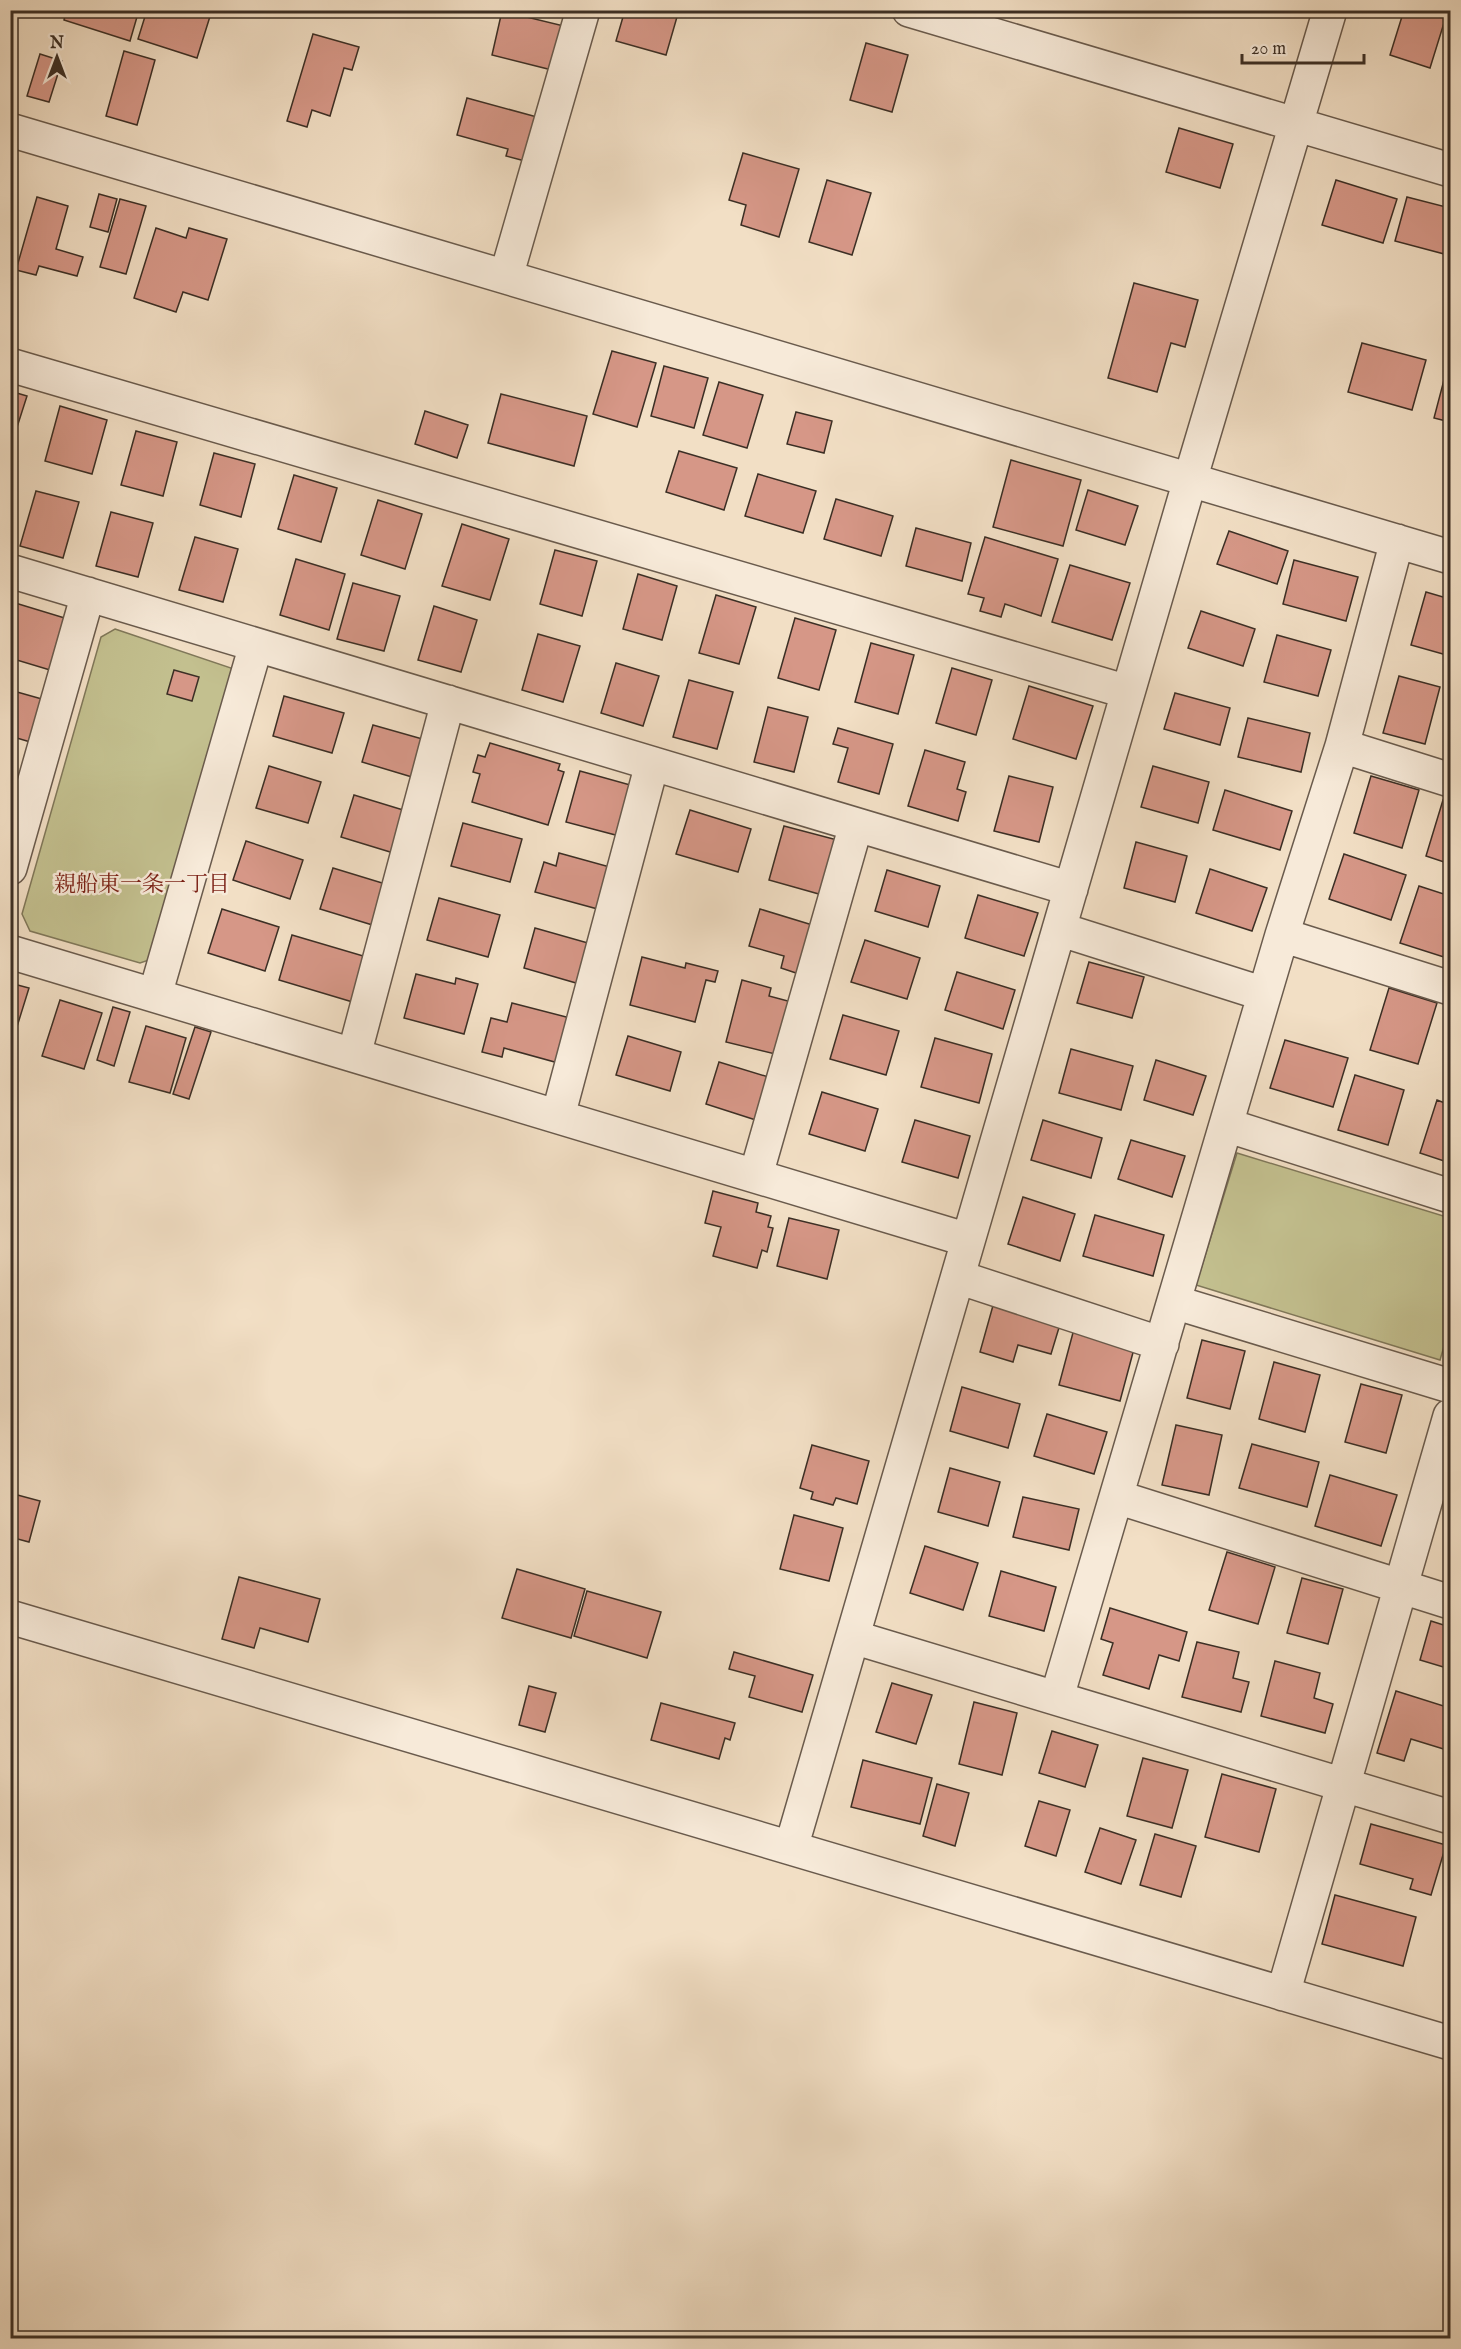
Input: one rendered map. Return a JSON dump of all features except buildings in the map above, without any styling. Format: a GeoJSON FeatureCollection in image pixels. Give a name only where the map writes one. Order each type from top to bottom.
{"type":"FeatureCollection","features":[{"type":"Feature","properties":{"kind":"street"},"geometry":{"type":"LineString","coordinates":[[506,277],[583,10]]}},
{"type":"Feature","properties":{"kind":"street"},"geometry":{"type":"LineString","coordinates":[[909,10],[1450,170]]}},
{"type":"Feature","properties":{"kind":"street"},"geometry":{"type":"LineString","coordinates":[[791,1848],[1190,480],[1330,10]]}},
{"type":"Feature","properties":{"kind":"street"},"geometry":{"type":"LineString","coordinates":[[10,130],[1450,557]]}},
{"type":"Feature","properties":{"kind":"street"},"geometry":{"type":"LineString","coordinates":[[10,364],[1128,692]]}},
{"type":"Feature","properties":{"kind":"street"},"geometry":{"type":"LineString","coordinates":[[1057,1697],[1264,994],[1342,746],[1398,541]]}},
{"type":"Feature","properties":{"kind":"street"},"geometry":{"type":"LineString","coordinates":[[10,571],[1071,889]]}},
{"type":"Feature","properties":{"kind":"street"},"geometry":{"type":"LineString","coordinates":[[10,868],[88,594]]}},
{"type":"Feature","properties":{"kind":"street"},"geometry":{"type":"LineString","coordinates":[[155,995],[256,645]]}},
{"type":"Feature","properties":{"kind":"street"},"geometry":{"type":"LineString","coordinates":[[354,1055],[448,702]]}},
{"type":"Feature","properties":{"kind":"street"},"geometry":{"type":"LineString","coordinates":[[1342,746],[1450,780]]}},
{"type":"Feature","properties":{"kind":"street"},"geometry":{"type":"LineString","coordinates":[[558,1116],[652,764]]}},
{"type":"Feature","properties":{"kind":"street"},"geometry":{"type":"LineString","coordinates":[[756,1175],[856,825]]}},
{"type":"Feature","properties":{"kind":"street"},"geometry":{"type":"LineString","coordinates":[[1059,929],[1264,994]]}},
{"type":"Feature","properties":{"kind":"street"},"geometry":{"type":"LineString","coordinates":[[1282,935],[1450,988]]}},
{"type":"Feature","properties":{"kind":"street"},"geometry":{"type":"LineString","coordinates":[[10,952],[968,1240]]}},
{"type":"Feature","properties":{"kind":"street"},"geometry":{"type":"LineString","coordinates":[[1226,1125],[1450,1196]]}},
{"type":"Feature","properties":{"kind":"street"},"geometry":{"type":"LineString","coordinates":[[958,1277],[1162,1344]]}},
{"type":"Feature","properties":{"kind":"street"},"geometry":{"type":"LineString","coordinates":[[1174,1302],[1450,1386]]}},
{"type":"Feature","properties":{"kind":"street"},"geometry":{"type":"LineString","coordinates":[[1283,1994],[1450,1416]]}},
{"type":"Feature","properties":{"kind":"street"},"geometry":{"type":"LineString","coordinates":[[1117,1497],[1450,1602]]}},
{"type":"Feature","properties":{"kind":"street"},"geometry":{"type":"LineString","coordinates":[[10,1617],[1450,2043]]}},
{"type":"Feature","properties":{"kind":"street"},"geometry":{"type":"LineString","coordinates":[[852,1637],[1450,1817]]}},
{"type":"Feature","properties":{"kind":"shaded area"},"geometry":{"type":"Polygon","coordinates":[[[115,629],[231,668],[235,677],[152,959],[140,963],[30,931],[22,914],[101,637],[115,629]]]}},
{"type":"Feature","properties":{"kind":"shaded area"},"geometry":{"type":"Polygon","coordinates":[[[1237,1153],[1450,1218],[1450,1326],[1440,1360],[1196,1285],[1237,1153]]]}},
{"type":"Feature","properties":{"kind":"district","name":"親船東一条一丁目"},"geometry":{"type":"Point","coordinates":[142,883]}}]}
